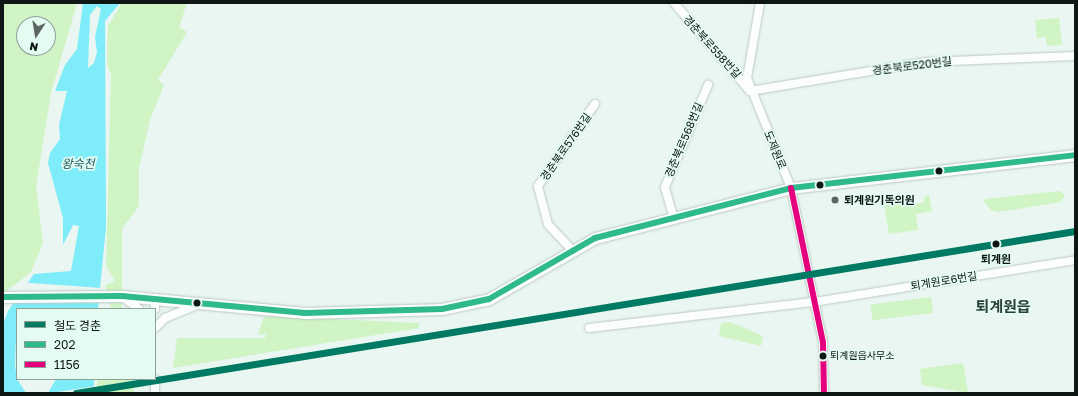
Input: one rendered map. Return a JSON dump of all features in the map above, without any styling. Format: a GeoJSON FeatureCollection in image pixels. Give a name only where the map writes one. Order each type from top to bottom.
{"type":"FeatureCollection","features":[{"type":"Feature","properties":{"kind":"street","name":"경춘북로558번길"},"geometry":{"type":"LineString","coordinates":[[674,3],[750,91]]}},
{"type":"Feature","properties":{"kind":"street","name":"도제원로"},"geometry":{"type":"LineString","coordinates":[[760,3],[747,78],[750,91],[791,188],[823,343],[824,393]]}},
{"type":"Feature","properties":{"kind":"street","name":"경춘북로520번길"},"geometry":{"type":"LineString","coordinates":[[750,91],[926,62],[1075,56]]}},
{"type":"Feature","properties":{"kind":"street","name":"경춘북로568번길"},"geometry":{"type":"LineString","coordinates":[[674,219],[664,187],[708,85]]}},
{"type":"Feature","properties":{"kind":"street","name":"경춘북로576번길"},"geometry":{"type":"LineString","coordinates":[[572,250],[548,224],[538,186],[595,104]]}},
{"type":"Feature","properties":{"kind":"street"},"geometry":{"type":"LineString","coordinates":[[3,298],[122,296],[138,297],[155,304],[204,304],[305,313],[442,309],[489,299],[524,282],[572,250],[596,238],[791,188],[1075,155]]}},
{"type":"Feature","properties":{"kind":"street","name":"퇴계원로6번길"},"geometry":{"type":"LineString","coordinates":[[589,328],[814,302],[1075,260]]}},
{"type":"Feature","properties":{"kind":"street"},"geometry":{"type":"LineString","coordinates":[[122,296],[138,308]]}},
{"type":"Feature","properties":{"kind":"street"},"geometry":{"type":"LineString","coordinates":[[156,327],[172,315],[204,304]]}},
{"type":"Feature","properties":{"kind":"street"},"geometry":{"type":"LineString","coordinates":[[155,380],[155,393]]}},
{"type":"Feature","properties":{"kind":"green space"},"geometry":{"type":"Polygon","coordinates":[[[3,3],[77,3],[51,93],[36,186],[43,243],[31,272],[3,294],[3,3]]]}},
{"type":"Feature","properties":{"kind":"green space"},"geometry":{"type":"Polygon","coordinates":[[[122,3],[187,3],[179,27],[187,32],[158,80],[164,85],[150,120],[139,168],[139,206],[122,229],[122,308],[111,308],[105,285],[115,281],[106,266],[111,75],[107,62],[108,26],[122,3]]]}},
{"type":"Feature","properties":{"kind":"green space"},"geometry":{"type":"Polygon","coordinates":[[[1059,18],[1062,45],[1047,46],[1046,37],[1037,38],[1035,20],[1059,18]]]}},
{"type":"Feature","properties":{"kind":"green space"},"geometry":{"type":"Polygon","coordinates":[[[1059,191],[1065,195],[1061,202],[998,212],[991,210],[984,202],[985,199],[1059,191]]]}},
{"type":"Feature","properties":{"kind":"green space"},"geometry":{"type":"Polygon","coordinates":[[[929,195],[932,211],[916,214],[918,230],[889,234],[884,205],[923,203],[925,196],[929,195]]]}},
{"type":"Feature","properties":{"kind":"green space"},"geometry":{"type":"Polygon","coordinates":[[[931,297],[933,313],[872,320],[870,304],[931,297]]]}},
{"type":"Feature","properties":{"kind":"green space"},"geometry":{"type":"Polygon","coordinates":[[[264,316],[419,323],[419,328],[173,368],[177,338],[265,338],[266,334],[258,335],[264,316]]]}},
{"type":"Feature","properties":{"kind":"green space"},"geometry":{"type":"Polygon","coordinates":[[[730,322],[763,336],[761,346],[719,336],[721,323],[730,322]]]}},
{"type":"Feature","properties":{"kind":"green space"},"geometry":{"type":"Polygon","coordinates":[[[963,363],[968,393],[922,385],[920,369],[963,363]]]}},
{"type":"Feature","properties":{"kind":"green space"},"geometry":{"type":"Polygon","coordinates":[[[97,380],[134,380],[134,393],[97,393],[97,380]]]}},
{"type":"Feature","properties":{"kind":"water","name":"왕숙천"},"geometry":{"type":"Polygon","coordinates":[[[83,3],[120,3],[105,21],[106,227],[98,308],[16,308],[16,380],[18,380],[26,393],[4,393],[3,325],[8,311],[34,274],[71,271],[79,226],[73,225],[63,245],[63,218],[48,163],[50,153],[60,139],[59,125],[67,91],[55,91],[65,65],[77,49],[83,3]],[[97,6],[90,15],[88,68],[94,63],[97,52],[95,37],[101,9],[97,6]]]}},
{"type":"Feature","properties":{"kind":"water"},"geometry":{"type":"Polygon","coordinates":[[[55,380],[94,380],[94,393],[48,393],[55,380]]]}},
{"type":"Feature","properties":{"kind":"pier"},"geometry":{"type":"Polygon","coordinates":[[[21,282],[102,288],[101,302],[20,296],[21,282]]]}},
{"type":"Feature","properties":{"kind":"pier"},"geometry":{"type":"Polygon","coordinates":[[[96,386],[96,393],[51,393],[96,386]]]}},
{"type":"Feature","properties":{"kind":"rail line","name":"경춘"},"geometry":{"type":"LineString","coordinates":[[76,393],[1075,231]]}},
{"type":"Feature","properties":{"kind":"transit line","name":"202"},"geometry":{"type":"LineString","coordinates":[[3,297],[122,296],[305,313],[442,309],[489,299],[595,238],[791,188],[1075,155]]}},
{"type":"Feature","properties":{"kind":"transit line","name":"1156"},"geometry":{"type":"LineString","coordinates":[[791,188],[823,343],[824,393]]}},
{"type":"Feature","properties":{"kind":"place","name":"퇴계원기독의원"},"geometry":{"type":"Point","coordinates":[835,200]}},
{"type":"Feature","properties":{"kind":"place","name":"퇴계원"},"geometry":{"type":"Point","coordinates":[996,244]}},
{"type":"Feature","properties":{"kind":"place","name":"퇴계원읍사무소"},"geometry":{"type":"Point","coordinates":[823,356]}},
{"type":"Feature","properties":{"kind":"district","name":"퇴계원읍"},"geometry":{"type":"Point","coordinates":[1003,307]}}]}
